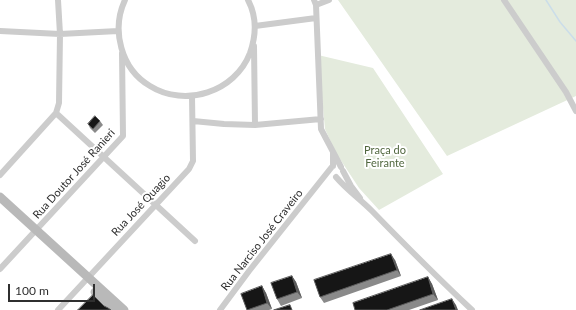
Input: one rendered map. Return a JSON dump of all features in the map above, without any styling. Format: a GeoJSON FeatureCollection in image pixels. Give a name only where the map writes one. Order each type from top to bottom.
{"type":"FeatureCollection","features":[{"type":"Feature","properties":{"kind":"main road"},"geometry":{"type":"LineString","coordinates":[[0,197],[34,233]]}},
{"type":"Feature","properties":{"kind":"main road"},"geometry":{"type":"LineString","coordinates":[[0,205],[124,310]]}},
{"type":"Feature","properties":{"kind":"main road"},"geometry":{"type":"LineString","coordinates":[[86,279],[114,310]]}},
{"type":"Feature","properties":{"kind":"street"},"geometry":{"type":"LineString","coordinates":[[0,175],[56,113],[59,103],[60,34],[58,0]]}},
{"type":"Feature","properties":{"kind":"street"},"geometry":{"type":"LineString","coordinates":[[120,0],[121,9],[118,31],[122,52],[133,71],[150,86],[170,94],[192,96],[209,93],[225,85],[238,74],[248,60],[254,43]]}},
{"type":"Feature","properties":{"kind":"street"},"geometry":{"type":"LineString","coordinates":[[121,9],[125,0]]}},
{"type":"Feature","properties":{"kind":"street"},"geometry":{"type":"LineString","coordinates":[[248,0],[252,8]]}},
{"type":"Feature","properties":{"kind":"street"},"geometry":{"type":"LineString","coordinates":[[252,0],[255,26],[255,125]]}},
{"type":"Feature","properties":{"kind":"street"},"geometry":{"type":"LineString","coordinates":[[329,0],[315,3],[322,119],[321,129],[351,186],[369,208]]}},
{"type":"Feature","properties":{"kind":"street"},"geometry":{"type":"LineString","coordinates":[[504,0],[566,92],[576,111]]}},
{"type":"Feature","properties":{"kind":"street"},"geometry":{"type":"LineString","coordinates":[[255,26],[316,18]]}},
{"type":"Feature","properties":{"kind":"street"},"geometry":{"type":"LineString","coordinates":[[0,31],[60,34],[118,31]]}},
{"type":"Feature","properties":{"kind":"street","name":"Rua Doutor José Ranieri"},"geometry":{"type":"LineString","coordinates":[[0,270],[123,136],[122,52]]}},
{"type":"Feature","properties":{"kind":"street","name":"Rua José Quagio"},"geometry":{"type":"LineString","coordinates":[[58,310],[189,169],[193,161],[192,96]]}},
{"type":"Feature","properties":{"kind":"street"},"geometry":{"type":"LineString","coordinates":[[56,113],[195,241]]}},
{"type":"Feature","properties":{"kind":"street"},"geometry":{"type":"LineString","coordinates":[[193,121],[255,125],[322,119]]}},
{"type":"Feature","properties":{"kind":"street"},"geometry":{"type":"LineString","coordinates":[[332,150],[331,175],[369,208],[472,310]]}},
{"type":"Feature","properties":{"kind":"street"},"geometry":{"type":"LineString","coordinates":[[332,167],[338,165],[342,169]]}},
{"type":"Feature","properties":{"kind":"street","name":"Rua Narciso José Craveiro"},"geometry":{"type":"LineString","coordinates":[[220,310],[248,271],[332,167]]}},
{"type":"Feature","properties":{"kind":"street"},"geometry":{"type":"LineString","coordinates":[[319,182],[340,176],[342,169]]}},
{"type":"Feature","properties":{"kind":"green space"},"geometry":{"type":"Polygon","coordinates":[[[338,0],[576,0],[576,96],[447,156],[338,0]]]}},
{"type":"Feature","properties":{"kind":"green space","name":"Praça do Feirante"},"geometry":{"type":"Polygon","coordinates":[[[318,55],[373,68],[443,174],[379,210],[359,188],[336,153],[325,129],[318,55]]]}},
{"type":"Feature","properties":{"kind":"building"},"geometry":{"type":"Polygon","coordinates":[[[95,116],[100,121],[93,129],[88,124],[95,116]]]}},
{"type":"Feature","properties":{"kind":"building"},"geometry":{"type":"Polygon","coordinates":[[[391,254],[397,270],[320,297],[314,280],[391,254]]]}},
{"type":"Feature","properties":{"kind":"building"},"geometry":{"type":"Polygon","coordinates":[[[292,276],[297,292],[277,299],[271,283],[292,276]]]}},
{"type":"Feature","properties":{"kind":"building"},"geometry":{"type":"Polygon","coordinates":[[[428,277],[433,294],[387,310],[355,310],[353,303],[428,277]]]}},
{"type":"Feature","properties":{"kind":"building"},"geometry":{"type":"Polygon","coordinates":[[[262,286],[267,303],[247,310],[241,294],[262,286]]]}},
{"type":"Feature","properties":{"kind":"building"},"geometry":{"type":"Polygon","coordinates":[[[93,295],[104,306],[111,310],[78,310],[93,295]]]}},
{"type":"Feature","properties":{"kind":"building"},"geometry":{"type":"Polygon","coordinates":[[[452,299],[456,310],[420,310],[452,299]]]}},
{"type":"Feature","properties":{"kind":"building"},"geometry":{"type":"Polygon","coordinates":[[[290,305],[292,310],[274,310],[290,305]]]}},
{"type":"Feature","properties":{"kind":"waterway"},"geometry":{"type":"LineString","coordinates":[[546,0],[560,22],[576,41]]}}]}
